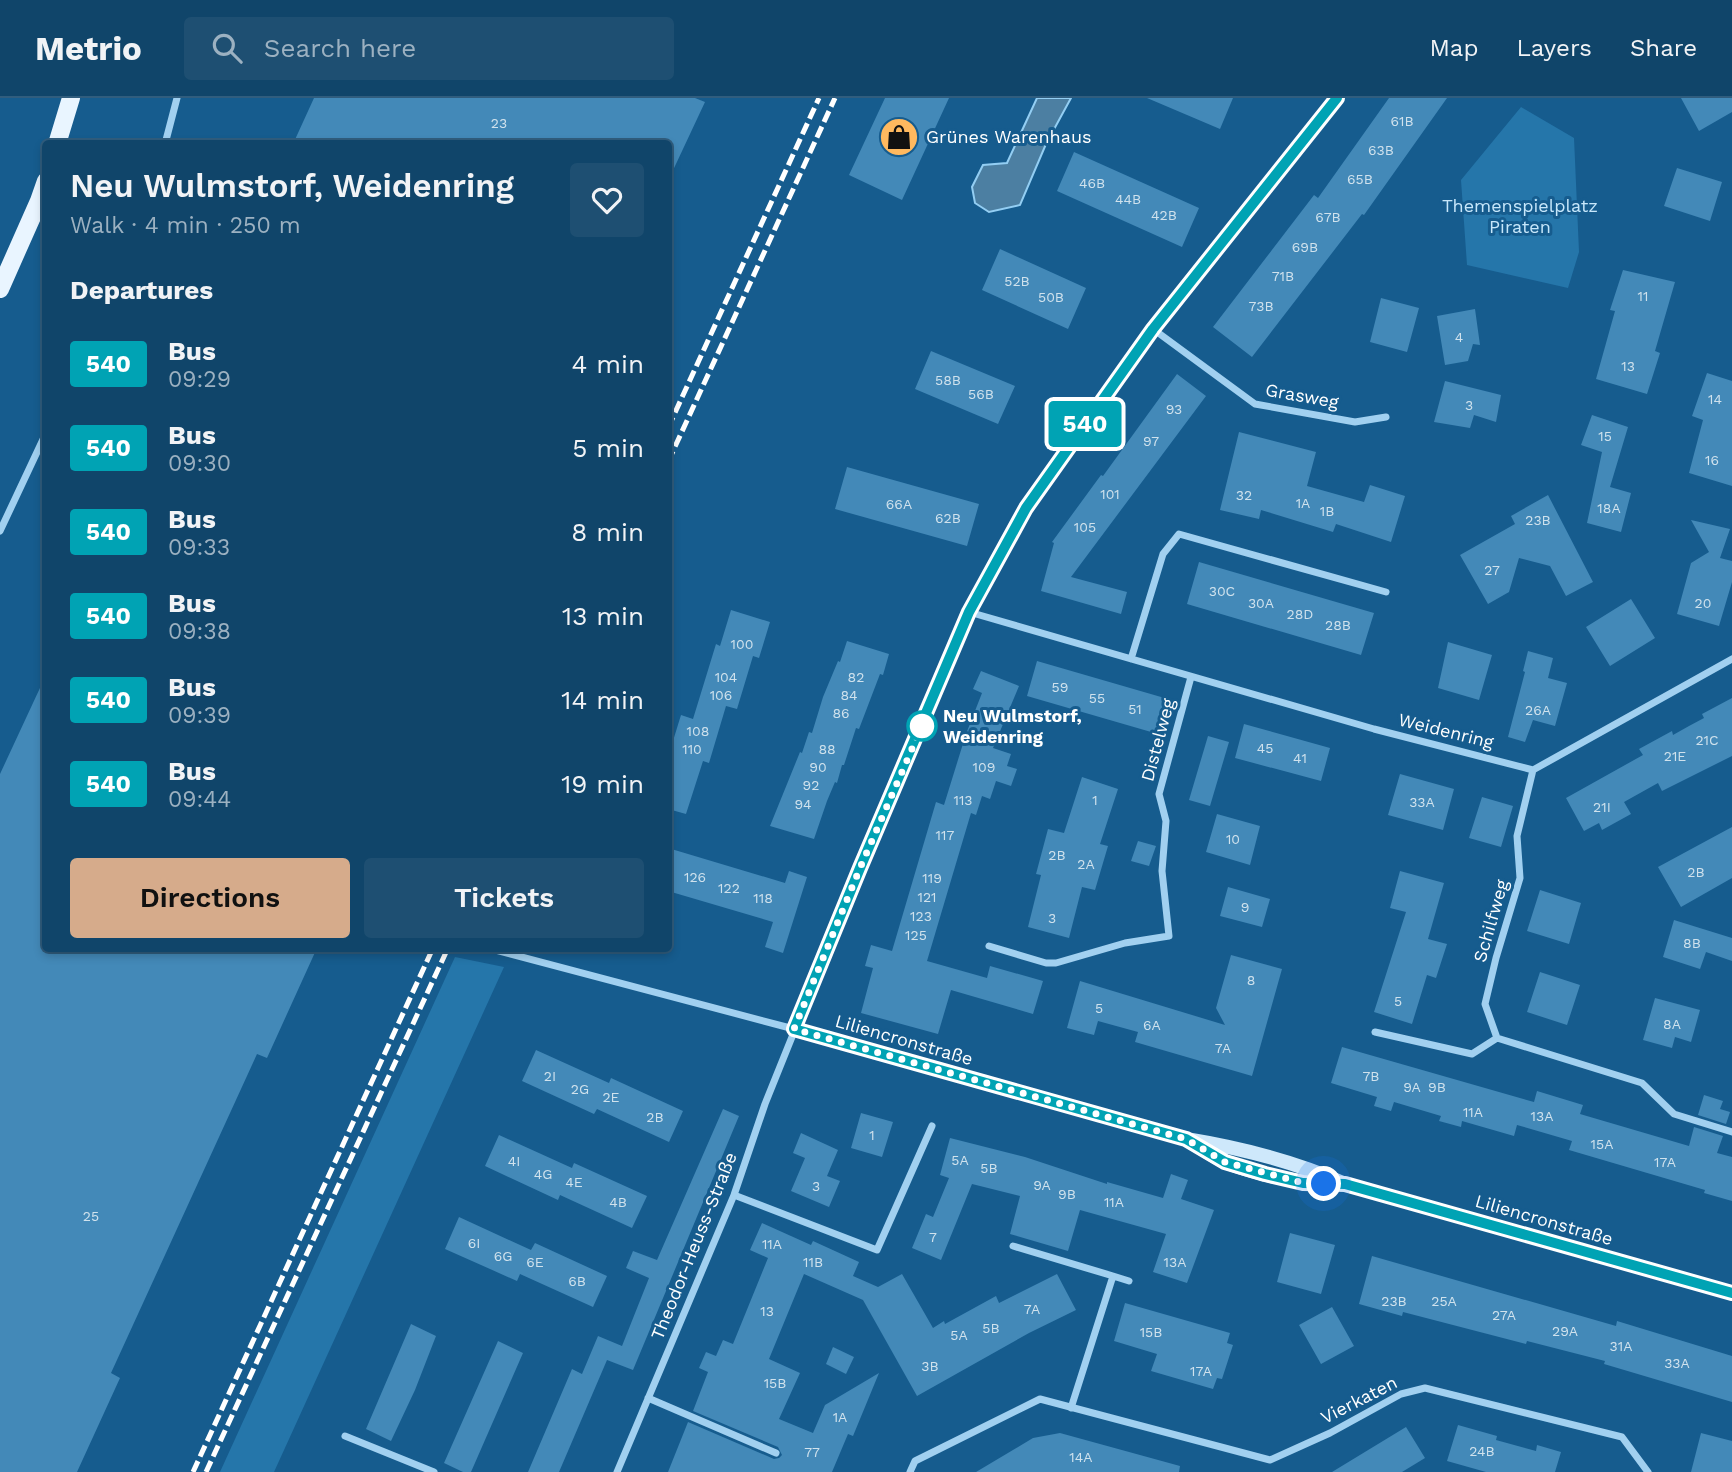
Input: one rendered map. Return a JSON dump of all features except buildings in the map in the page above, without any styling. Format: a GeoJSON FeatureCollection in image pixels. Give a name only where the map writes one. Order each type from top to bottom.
{"type":"FeatureCollection","features":[{"type":"Feature","properties":{"kind":"main road"},"geometry":{"type":"LineString","coordinates":[[58,140],[71,98]]}},
{"type":"Feature","properties":{"kind":"main road"},"geometry":{"type":"LineString","coordinates":[[0,289],[42,192]]}},
{"type":"Feature","properties":{"kind":"street"},"geometry":{"type":"LineString","coordinates":[[166,140],[177,98]]}},
{"type":"Feature","properties":{"kind":"street","name":"Theodor-Heuss-Straße"},"geometry":{"type":"LineString","coordinates":[[617,1472],[734,1195],[794,1029],[969,612],[1026,508],[1153,329],[1337,98]]}},
{"type":"Feature","properties":{"kind":"street","name":"Grasweg"},"geometry":{"type":"LineString","coordinates":[[1153,329],[1255,404],[1354,422],[1386,417]]}},
{"type":"Feature","properties":{"kind":"street"},"geometry":{"type":"LineString","coordinates":[[0,531],[42,442]]}},
{"type":"Feature","properties":{"kind":"street"},"geometry":{"type":"LineString","coordinates":[[1131,660],[1163,554],[1179,534],[1386,592]]}},
{"type":"Feature","properties":{"kind":"street","name":"Weidenring"},"geometry":{"type":"LineString","coordinates":[[969,612],[1374,729],[1533,770]]}},
{"type":"Feature","properties":{"kind":"street"},"geometry":{"type":"LineString","coordinates":[[1533,770],[1732,659]]}},
{"type":"Feature","properties":{"kind":"street","name":"Distelweg"},"geometry":{"type":"LineString","coordinates":[[989,947],[1046,963],[1125,943],[1169,936],[1162,871],[1166,821],[1159,794],[1191,677]]}},
{"type":"Feature","properties":{"kind":"street","name":"Schilfweg"},"geometry":{"type":"LineString","coordinates":[[1497,1038],[1485,1004],[1520,878],[1517,835],[1533,770]]}},
{"type":"Feature","properties":{"kind":"street","name":"Liliencronstraße"},"geometry":{"type":"LineString","coordinates":[[503,952],[794,1029],[1186,1139],[1225,1162],[1265,1174],[1303,1183],[1345,1184],[1732,1293]]}},
{"type":"Feature","properties":{"kind":"street"},"geometry":{"type":"LineString","coordinates":[[1375,1031],[1472,1054],[1497,1038],[1642,1083],[1674,1114],[1732,1132]]}},
{"type":"Feature","properties":{"kind":"street"},"geometry":{"type":"LineString","coordinates":[[734,1195],[877,1250],[932,1126]]}},
{"type":"Feature","properties":{"kind":"street"},"geometry":{"type":"LineString","coordinates":[[1013,1247],[1129,1281]]}},
{"type":"Feature","properties":{"kind":"street"},"geometry":{"type":"LineString","coordinates":[[1071,1408],[1113,1276]]}},
{"type":"Feature","properties":{"kind":"street","name":"Vierkaten"},"geometry":{"type":"LineString","coordinates":[[910,1472],[915,1461],[1040,1399],[1270,1460],[1330,1433],[1401,1394],[1425,1388],[1622,1437],[1648,1472]]}},
{"type":"Feature","properties":{"kind":"street"},"geometry":{"type":"LineString","coordinates":[[649,1398],[776,1452]]}},
{"type":"Feature","properties":{"kind":"street"},"geometry":{"type":"LineString","coordinates":[[345,1436],[434,1472]]}},
{"type":"Feature","properties":{"kind":"green space","name":"Themenspielplatz Piraten"},"geometry":{"type":"Polygon","coordinates":[[[1521,107],[1574,138],[1579,252],[1568,288],[1467,265],[1461,180],[1521,107]]]}},
{"type":"Feature","properties":{"kind":"green space"},"geometry":{"type":"Polygon","coordinates":[[[455,957],[504,967],[274,1472],[220,1472],[455,957]]]}},
{"type":"Feature","properties":{"kind":"shaded area"},"geometry":{"type":"Polygon","coordinates":[[[1037,98],[1071,98],[1046,144],[1020,205],[989,212],[975,203],[972,187],[983,165],[1007,163],[1037,98]]]}},
{"type":"Feature","properties":{"kind":"railway"},"geometry":{"type":"LineString","coordinates":[[672,419],[819,98]]}},
{"type":"Feature","properties":{"kind":"railway"},"geometry":{"type":"LineString","coordinates":[[672,453],[835,98]]}},
{"type":"Feature","properties":{"kind":"railway"},"geometry":{"type":"LineString","coordinates":[[193,1472],[431,952]]}},
{"type":"Feature","properties":{"kind":"railway"},"geometry":{"type":"LineString","coordinates":[[206,1472],[446,952]]}},
{"type":"Feature","properties":{"kind":"bus line","name":"540"},"geometry":{"type":"LineString","coordinates":[[1337,98],[1153,329],[1026,508],[969,612],[794,1029],[1186,1139],[1225,1162],[1265,1174],[1303,1183],[1345,1184],[1732,1293]]}},
{"type":"Feature","properties":{"kind":"place","name":"Grünes Warenhaus"},"geometry":{"type":"Point","coordinates":[899,137]}},
{"type":"Feature","properties":{"kind":"place","name":"Neu Wulmstorf, Weidenring"},"geometry":{"type":"Point","coordinates":[922,726]}},
{"type":"Feature","properties":{"kind":"route"},"geometry":{"type":"LineString","coordinates":[[922,726],[794,1029],[1186,1139],[1225,1162],[1265,1174],[1303,1183],[1324,1184]]}}]}
